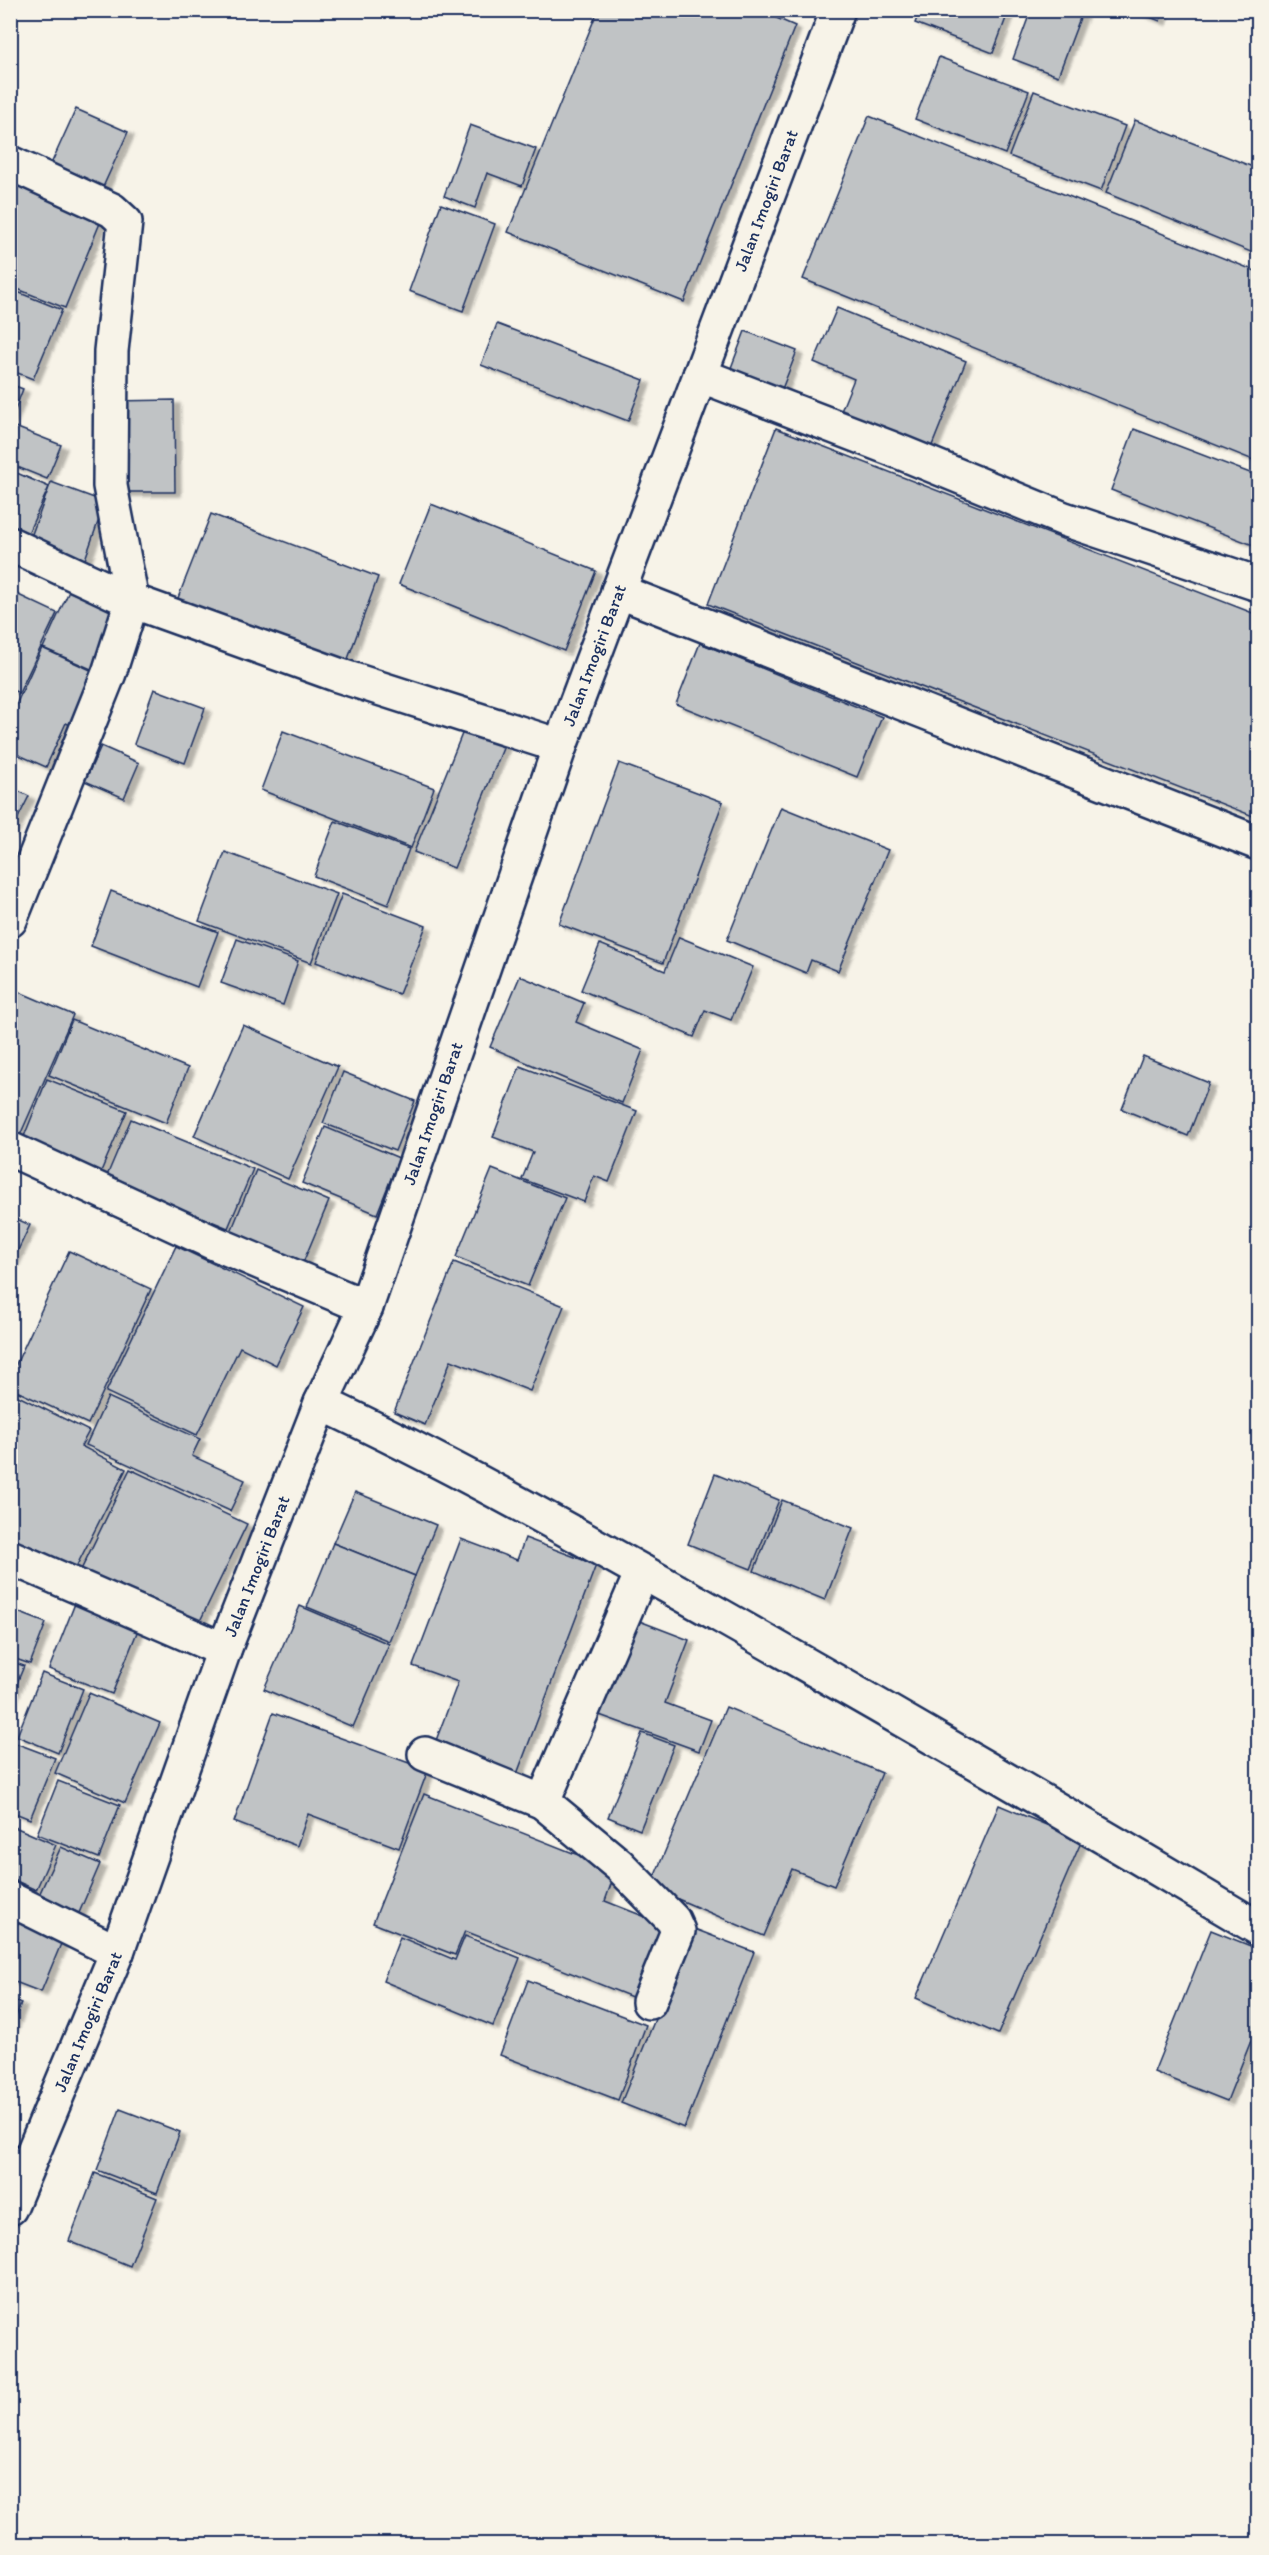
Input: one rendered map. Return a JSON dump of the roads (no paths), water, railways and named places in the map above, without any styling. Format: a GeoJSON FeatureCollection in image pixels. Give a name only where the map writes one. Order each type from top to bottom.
{"type":"FeatureCollection","features":[{"type":"Feature","properties":{"kind":"street","name":"Jalan Imogiri Barat"},"geometry":{"type":"LineString","coordinates":[[10,2208],[117,1952],[224,1650],[321,1403],[366,1307],[560,746],[838,10]]}},
{"type":"Feature","properties":{"kind":"street"},"geometry":{"type":"LineString","coordinates":[[10,163],[112,210],[125,222],[111,351],[110,486],[132,601],[109,672],[20,872],[10,920]]}},
{"type":"Feature","properties":{"kind":"street"},"geometry":{"type":"LineString","coordinates":[[700,375],[890,448],[1064,519],[1258,584]]}},
{"type":"Feature","properties":{"kind":"street"},"geometry":{"type":"LineString","coordinates":[[10,544],[132,601],[338,675],[560,746]]}},
{"type":"Feature","properties":{"kind":"street"},"geometry":{"type":"LineString","coordinates":[[618,591],[1258,843]]}},
{"type":"Feature","properties":{"kind":"street"},"geometry":{"type":"LineString","coordinates":[[10,1149],[212,1242],[366,1307]]}},
{"type":"Feature","properties":{"kind":"street"},"geometry":{"type":"LineString","coordinates":[[321,1403],[416,1447],[642,1572],[956,1749],[1258,1928]]}},
{"type":"Feature","properties":{"kind":"street"},"geometry":{"type":"LineString","coordinates":[[10,1557],[224,1650]]}},
{"type":"Feature","properties":{"kind":"street"},"geometry":{"type":"LineString","coordinates":[[543,1802],[642,1572]]}},
{"type":"Feature","properties":{"kind":"street"},"geometry":{"type":"LineString","coordinates":[[425,1754],[543,1802],[618,1865],[673,1920],[678,1932],[649,2002]]}},
{"type":"Feature","properties":{"kind":"street"},"geometry":{"type":"LineString","coordinates":[[10,1899],[117,1952]]}}]}
